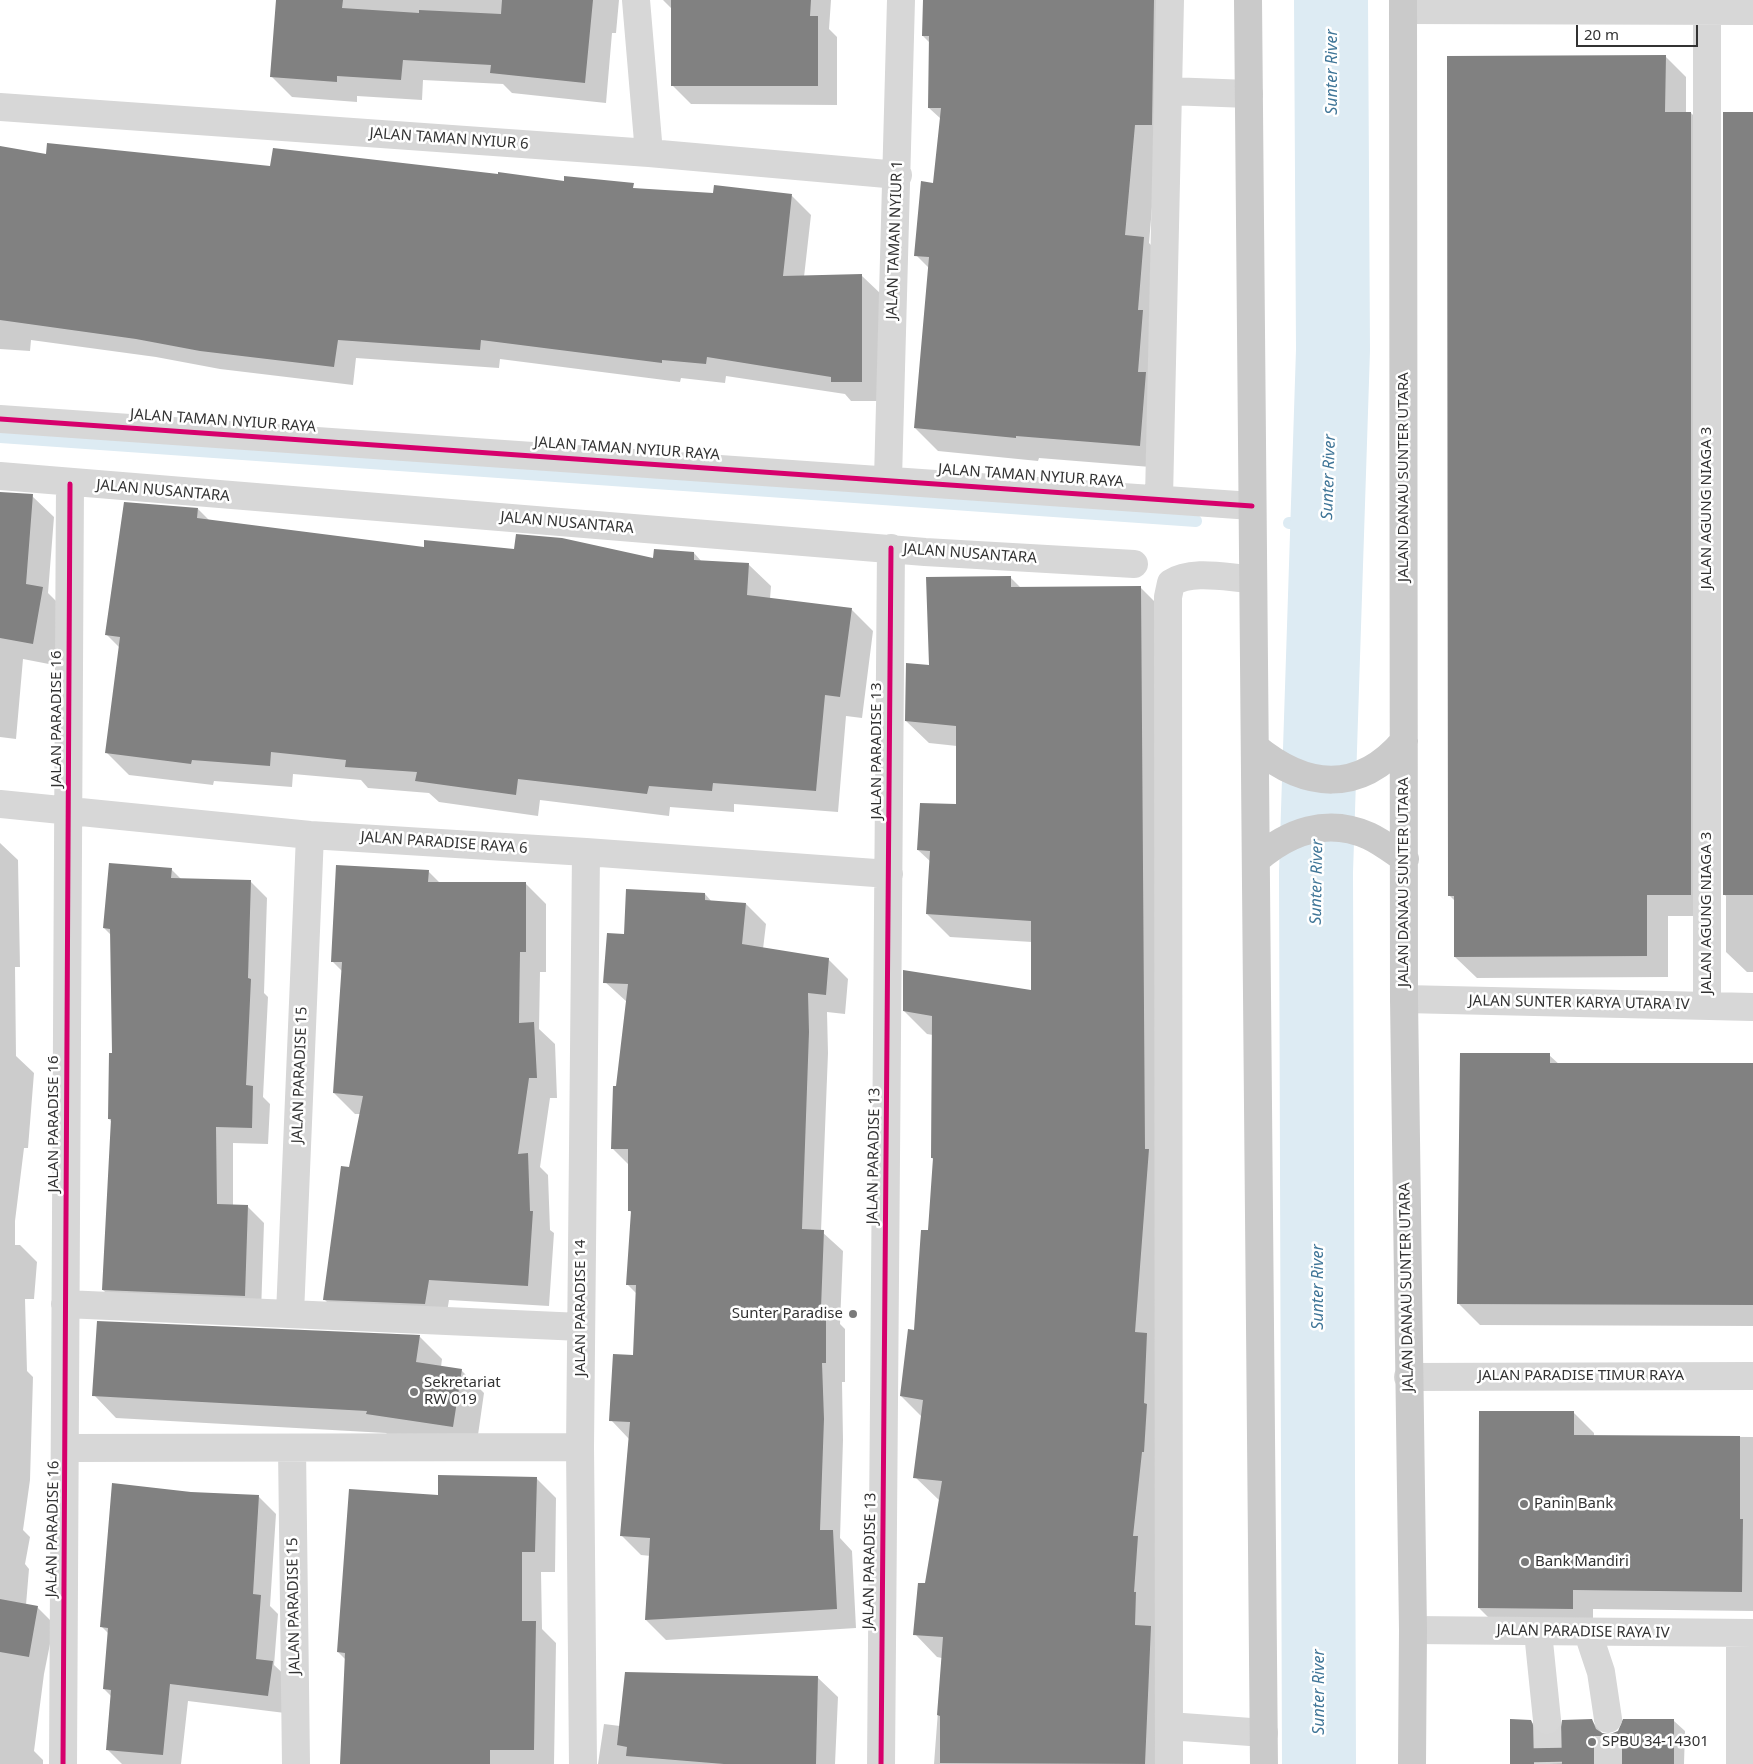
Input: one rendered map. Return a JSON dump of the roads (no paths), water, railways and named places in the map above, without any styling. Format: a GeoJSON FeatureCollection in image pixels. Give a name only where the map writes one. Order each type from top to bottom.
{"type":"FeatureCollection","features":[{"type":"Feature","properties":{"kind":"main road"},"geometry":{"type":"LineString","coordinates":[[1248,0],[1264,1764]]}},
{"type":"Feature","properties":{"kind":"main road","name":"JALAN DANAU SUNTER UTARA"},"geometry":{"type":"LineString","coordinates":[[1403,5],[1404,999],[1413,1630],[1412,1764]]}},
{"type":"Feature","properties":{"kind":"main road"},"geometry":{"type":"LineString","coordinates":[[1255,747],[1275,764],[1288,771],[1315,779],[1346,779],[1370,770],[1392,755],[1404,741]]}},
{"type":"Feature","properties":{"kind":"main road"},"geometry":{"type":"LineString","coordinates":[[1256,860],[1287,837],[1316,828],[1337,828],[1362,834],[1405,859]]}},
{"type":"Feature","properties":{"kind":"street"},"geometry":{"type":"LineString","coordinates":[[636,0],[649,153]]}},
{"type":"Feature","properties":{"kind":"street","name":"JALAN TAMAN NYIUR 1"},"geometry":{"type":"LineString","coordinates":[[888,479],[898,174],[901,0]]}},
{"type":"Feature","properties":{"kind":"street"},"geometry":{"type":"LineString","coordinates":[[1159,498],[1170,0]]}},
{"type":"Feature","properties":{"kind":"street"},"geometry":{"type":"LineString","coordinates":[[1403,5],[1707,12],[1753,11]]}},
{"type":"Feature","properties":{"kind":"street","name":"JALAN AGUNG NIAGA 3"},"geometry":{"type":"LineString","coordinates":[[1707,12],[1707,1005]]}},
{"type":"Feature","properties":{"kind":"street"},"geometry":{"type":"LineString","coordinates":[[1168,91],[1249,94]]}},
{"type":"Feature","properties":{"kind":"street","name":"JALAN TAMAN NYIUR 6"},"geometry":{"type":"LineString","coordinates":[[0,107],[649,153],[898,174]]}},
{"type":"Feature","properties":{"kind":"street","name":"JALAN TAMAN NYIUR RAYA"},"geometry":{"type":"LineString","coordinates":[[0,419],[888,479],[1252,506]]}},
{"type":"Feature","properties":{"kind":"street","name":"JALAN NUSANTARA"},"geometry":{"type":"LineString","coordinates":[[0,476],[70,484],[891,548],[1134,564]]}},
{"type":"Feature","properties":{"kind":"street","name":"JALAN PARADISE 16"},"geometry":{"type":"LineString","coordinates":[[63,1764],[70,812],[70,484]]}},
{"type":"Feature","properties":{"kind":"street","name":"JALAN PARADISE 13"},"geometry":{"type":"LineString","coordinates":[[881,1764],[891,548]]}},
{"type":"Feature","properties":{"kind":"street"},"geometry":{"type":"LineString","coordinates":[[1169,1764],[1168,597],[1171,583],[1180,577],[1253,579]]}},
{"type":"Feature","properties":{"kind":"street","name":"JALAN PARADISE RAYA 6"},"geometry":{"type":"LineString","coordinates":[[0,804],[310,835],[586,852],[889,874]]}},
{"type":"Feature","properties":{"kind":"street","name":"JALAN PARADISE 15"},"geometry":{"type":"LineString","coordinates":[[290,1314],[310,835]]}},
{"type":"Feature","properties":{"kind":"street","name":"JALAN PARADISE 14"},"geometry":{"type":"LineString","coordinates":[[583,1764],[580,1447],[586,852]]}},
{"type":"Feature","properties":{"kind":"street","name":"JALAN SUNTER KARYA UTARA IV"},"geometry":{"type":"LineString","coordinates":[[1404,999],[1753,1007]]}},
{"type":"Feature","properties":{"kind":"street"},"geometry":{"type":"LineString","coordinates":[[65,1304],[581,1327]]}},
{"type":"Feature","properties":{"kind":"street","name":"JALAN PARADISE TIMUR RAYA"},"geometry":{"type":"LineString","coordinates":[[1408,1377],[1753,1376]]}},
{"type":"Feature","properties":{"kind":"street"},"geometry":{"type":"LineString","coordinates":[[66,1448],[580,1447]]}},
{"type":"Feature","properties":{"kind":"street","name":"JALAN PARADISE 15"},"geometry":{"type":"LineString","coordinates":[[292,1448],[296,1764]]}},
{"type":"Feature","properties":{"kind":"street","name":"JALAN PARADISE RAYA IV"},"geometry":{"type":"LineString","coordinates":[[1413,1630],[1746,1633]]}},
{"type":"Feature","properties":{"kind":"street"},"geometry":{"type":"LineString","coordinates":[[1538,1632],[1547,1720]]}},
{"type":"Feature","properties":{"kind":"street"},"geometry":{"type":"LineString","coordinates":[[1588,1633],[1601,1672],[1608,1719]]}},
{"type":"Feature","properties":{"kind":"street"},"geometry":{"type":"LineString","coordinates":[[1740,1764],[1747,1690],[1746,1633]]}},
{"type":"Feature","properties":{"kind":"street"},"geometry":{"type":"LineString","coordinates":[[1169,1726],[1264,1733]]}},
{"type":"Feature","properties":{"kind":"waterway","name":"Sunter River"},"geometry":{"type":"LineString","coordinates":[[1319,1764],[1316,872],[1333,350],[1331,0]]}},
{"type":"Feature","properties":{"kind":"waterway"},"geometry":{"type":"LineString","coordinates":[[0,437],[1196,521]]}},
{"type":"Feature","properties":{"kind":"waterway"},"geometry":{"type":"LineString","coordinates":[[1289,523],[1327,522]]}},
{"type":"Feature","properties":{"kind":"tunnel"},"geometry":{"type":"LineString","coordinates":[[1608,1719],[1608,1764]]}},
{"type":"Feature","properties":{"kind":"tunnel"},"geometry":{"type":"LineString","coordinates":[[1547,1720],[1548,1764]]}},
{"type":"Feature","properties":{"kind":"place","name":"Sunter Paradise"},"geometry":{"type":"Point","coordinates":[853,1314]}},
{"type":"Feature","properties":{"kind":"place","name":"Sekretariat RW 019"},"geometry":{"type":"Point","coordinates":[414,1392]}},
{"type":"Feature","properties":{"kind":"place","name":"Panin Bank"},"geometry":{"type":"Point","coordinates":[1524,1504]}},
{"type":"Feature","properties":{"kind":"place","name":"Bank Mandiri"},"geometry":{"type":"Point","coordinates":[1525,1562]}},
{"type":"Feature","properties":{"kind":"place","name":"SPBU 34-14301"},"geometry":{"type":"Point","coordinates":[1592,1742]}}]}
